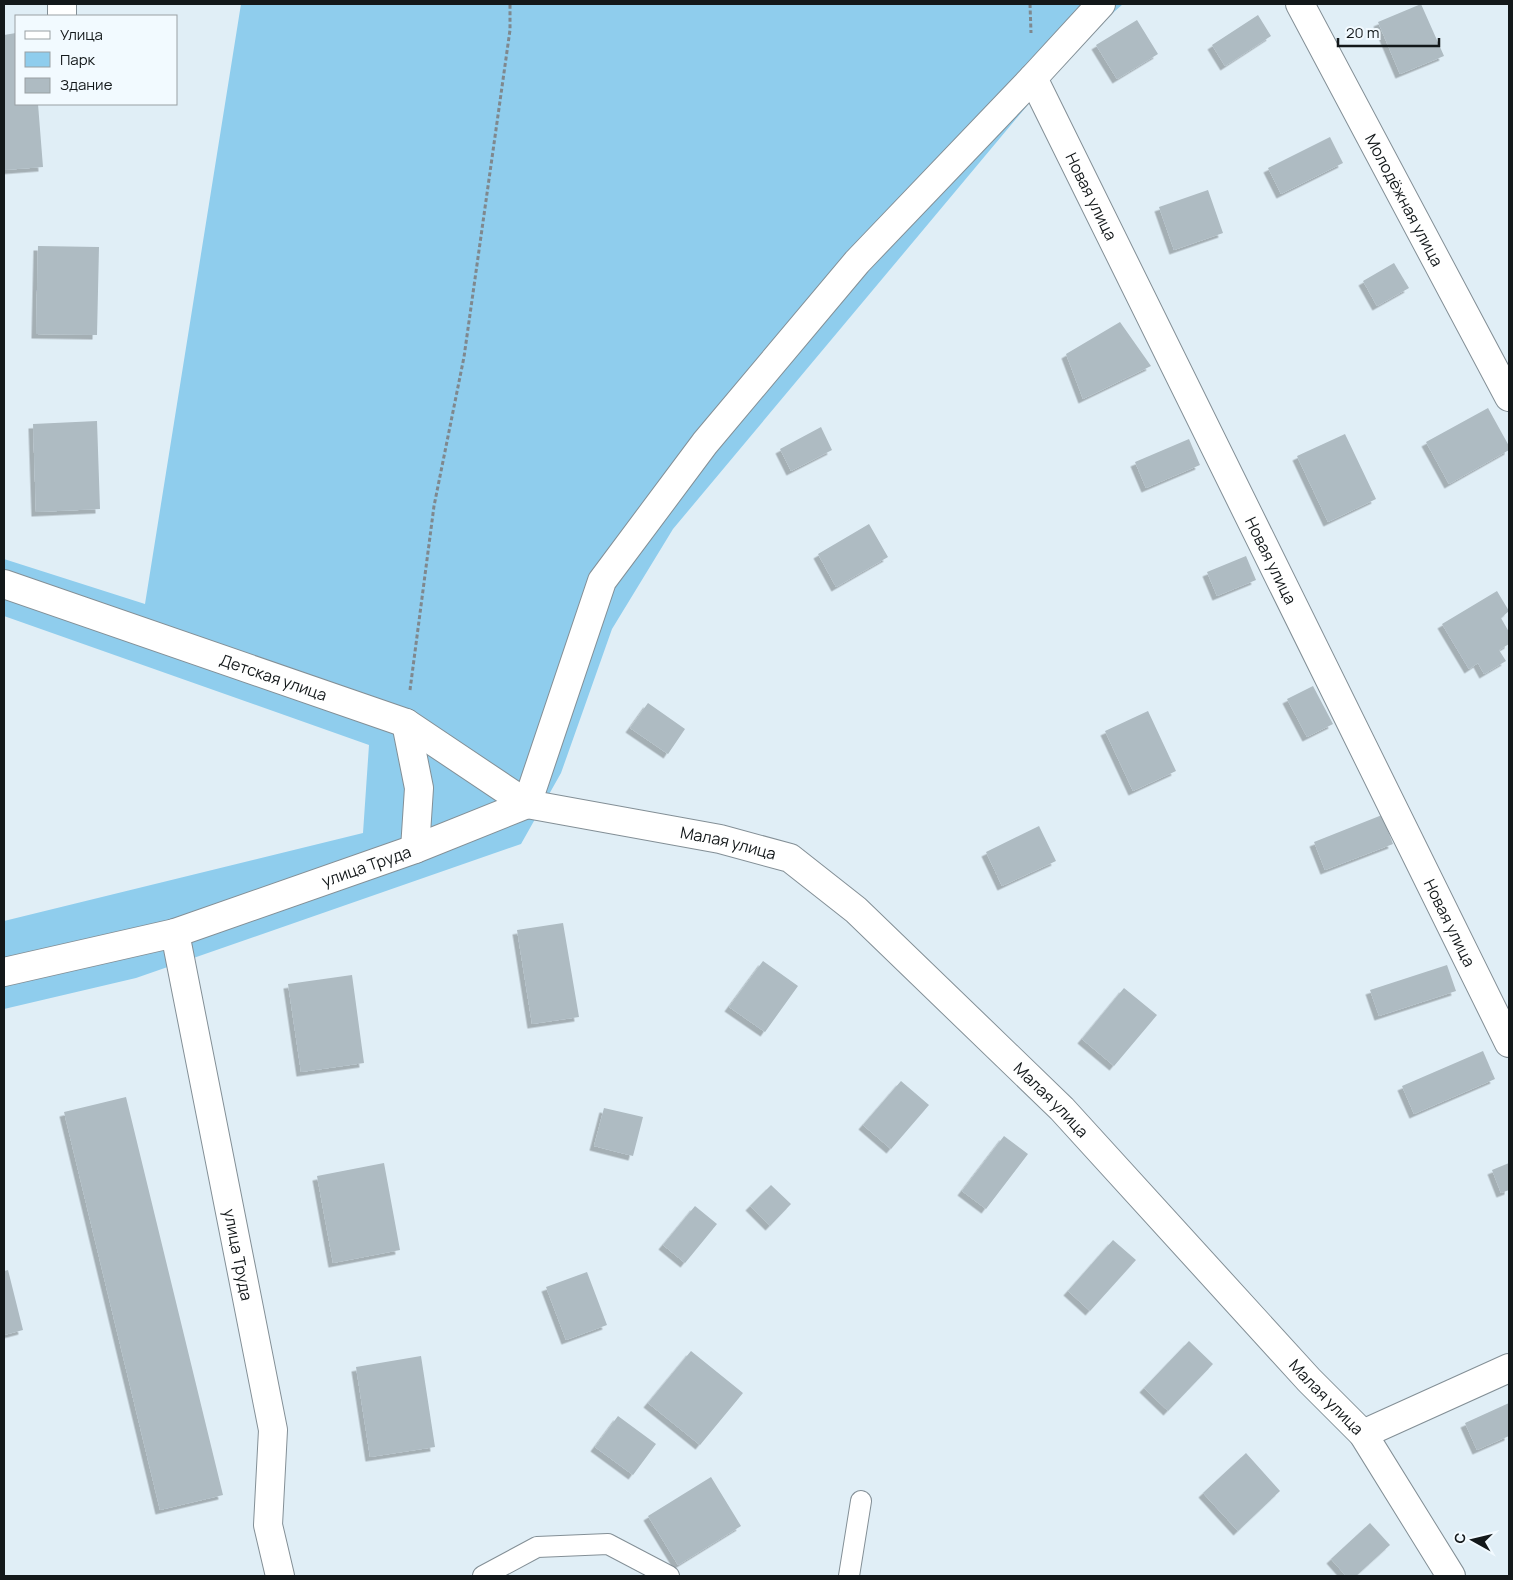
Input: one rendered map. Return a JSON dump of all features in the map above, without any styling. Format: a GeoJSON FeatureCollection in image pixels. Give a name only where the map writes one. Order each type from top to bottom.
{"type":"FeatureCollection","features":[{"type":"Feature","properties":{"kind":"street"},"geometry":{"type":"LineString","coordinates":[[528,804],[602,581],[705,443],[857,262],[1101,4]]}},
{"type":"Feature","properties":{"kind":"street","name":"Молодёжная улица"},"geometry":{"type":"LineString","coordinates":[[1300,4],[1509,397]]}},
{"type":"Feature","properties":{"kind":"street","name":"Новая улица"},"geometry":{"type":"LineString","coordinates":[[1033,78],[1509,1042]]}},
{"type":"Feature","properties":{"kind":"street","name":"Детская улица"},"geometry":{"type":"LineString","coordinates":[[4,584],[406,723],[528,804]]}},
{"type":"Feature","properties":{"kind":"street"},"geometry":{"type":"LineString","coordinates":[[406,723],[419,788],[415,849]]}},
{"type":"Feature","properties":{"kind":"street","name":"улица Труда"},"geometry":{"type":"LineString","coordinates":[[4,972],[175,933],[415,849],[528,804]]}},
{"type":"Feature","properties":{"kind":"street","name":"Малая улица"},"geometry":{"type":"LineString","coordinates":[[528,804],[720,839],[790,858],[856,910],[1062,1109],[1309,1380],[1363,1434],[1451,1576]]}},
{"type":"Feature","properties":{"kind":"street","name":"улица Труда"},"geometry":{"type":"LineString","coordinates":[[175,933],[273,1430],[268,1525],[280,1576]]}},
{"type":"Feature","properties":{"kind":"street"},"geometry":{"type":"LineString","coordinates":[[1363,1434],[1509,1368]]}},
{"type":"Feature","properties":{"kind":"lane"},"geometry":{"type":"LineString","coordinates":[[849,1576],[861,1502]]}},
{"type":"Feature","properties":{"kind":"lane"},"geometry":{"type":"LineString","coordinates":[[483,1576],[536,1547],[608,1544],[669,1576]]}},
{"type":"Feature","properties":{"kind":"path"},"geometry":{"type":"LineString","coordinates":[[406,723],[434,506],[464,357],[473,298],[510,30],[510,4]]}},
{"type":"Feature","properties":{"kind":"green space"},"geometry":{"type":"Polygon","coordinates":[[[241,4],[1123,4],[1082,40],[673,529],[612,629],[561,773],[521,844],[136,978],[4,1009],[4,921],[363,833],[369,745],[4,616],[4,559],[145,604],[241,4]]]}},
{"type":"Feature","properties":{"kind":"building"},"geometry":{"type":"Polygon","coordinates":[[[1421,4],[1444,56],[1400,74],[1378,22],[1421,4]]]}},
{"type":"Feature","properties":{"kind":"building"},"geometry":{"type":"Polygon","coordinates":[[[1258,15],[1271,36],[1225,66],[1212,45],[1258,15]]]}},
{"type":"Feature","properties":{"kind":"building"},"geometry":{"type":"Polygon","coordinates":[[[1137,20],[1158,54],[1117,79],[1096,45],[1137,20]]]}},
{"type":"Feature","properties":{"kind":"building"},"geometry":{"type":"Polygon","coordinates":[[[15,33],[15,105],[38,105],[43,167],[4,170],[4,35],[15,33]]]}},
{"type":"Feature","properties":{"kind":"building"},"geometry":{"type":"Polygon","coordinates":[[[1330,137],[1343,163],[1281,194],[1268,168],[1330,137]]]}},
{"type":"Feature","properties":{"kind":"building"},"geometry":{"type":"Polygon","coordinates":[[[1208,190],[1223,233],[1174,250],[1159,207],[1208,190]]]}},
{"type":"Feature","properties":{"kind":"building"},"geometry":{"type":"Polygon","coordinates":[[[38,246],[99,247],[97,335],[36,334],[38,246]]]}},
{"type":"Feature","properties":{"kind":"building"},"geometry":{"type":"Polygon","coordinates":[[[1394,263],[1409,288],[1377,306],[1363,281],[1394,263]]]}},
{"type":"Feature","properties":{"kind":"building"},"geometry":{"type":"Polygon","coordinates":[[[1120,322],[1151,366],[1083,399],[1066,354],[1120,322]]]}},
{"type":"Feature","properties":{"kind":"building"},"geometry":{"type":"Polygon","coordinates":[[[1488,408],[1509,446],[1509,450],[1449,484],[1426,442],[1488,408]]]}},
{"type":"Feature","properties":{"kind":"building"},"geometry":{"type":"Polygon","coordinates":[[[97,421],[100,509],[36,512],[33,424],[97,421]]]}},
{"type":"Feature","properties":{"kind":"building"},"geometry":{"type":"Polygon","coordinates":[[[821,427],[832,450],[791,471],[780,449],[821,427]]]}},
{"type":"Feature","properties":{"kind":"building"},"geometry":{"type":"Polygon","coordinates":[[[1345,434],[1376,499],[1328,522],[1297,456],[1345,434]]]}},
{"type":"Feature","properties":{"kind":"building"},"geometry":{"type":"Polygon","coordinates":[[[1189,439],[1200,465],[1146,488],[1135,462],[1189,439]]]}},
{"type":"Feature","properties":{"kind":"building"},"geometry":{"type":"Polygon","coordinates":[[[869,524],[888,557],[836,587],[818,554],[869,524]]]}},
{"type":"Feature","properties":{"kind":"building"},"geometry":{"type":"Polygon","coordinates":[[[1246,556],[1256,580],[1217,596],[1207,572],[1246,556]]]}},
{"type":"Feature","properties":{"kind":"building"},"geometry":{"type":"Polygon","coordinates":[[[1497,591],[1509,611],[1501,618],[1509,632],[1509,644],[1499,650],[1506,661],[1484,674],[1478,663],[1469,669],[1442,624],[1497,591]]]}},
{"type":"Feature","properties":{"kind":"building"},"geometry":{"type":"Polygon","coordinates":[[[1313,686],[1333,724],[1307,737],[1287,699],[1313,686]]]}},
{"type":"Feature","properties":{"kind":"building"},"geometry":{"type":"Polygon","coordinates":[[[648,703],[685,729],[668,754],[630,728],[648,703]]]}},
{"type":"Feature","properties":{"kind":"building"},"geometry":{"type":"Polygon","coordinates":[[[1148,711],[1176,771],[1133,791],[1105,731],[1148,711]]]}},
{"type":"Feature","properties":{"kind":"building"},"geometry":{"type":"Polygon","coordinates":[[[1382,815],[1393,844],[1325,870],[1314,842],[1382,815]]]}},
{"type":"Feature","properties":{"kind":"building"},"geometry":{"type":"Polygon","coordinates":[[[1039,826],[1056,861],[1002,886],[986,852],[1039,826]]]}},
{"type":"Feature","properties":{"kind":"building"},"geometry":{"type":"Polygon","coordinates":[[[563,923],[579,1017],[532,1024],[517,930],[563,923]]]}},
{"type":"Feature","properties":{"kind":"building"},"geometry":{"type":"Polygon","coordinates":[[[763,961],[798,986],[765,1032],[729,1007],[763,961]]]}},
{"type":"Feature","properties":{"kind":"building"},"geometry":{"type":"Polygon","coordinates":[[[1447,965],[1456,991],[1379,1016],[1370,990],[1447,965]]]}},
{"type":"Feature","properties":{"kind":"building"},"geometry":{"type":"Polygon","coordinates":[[[352,975],[364,1063],[301,1072],[288,984],[352,975]]]}},
{"type":"Feature","properties":{"kind":"building"},"geometry":{"type":"Polygon","coordinates":[[[1124,988],[1157,1015],[1114,1066],[1082,1039],[1124,988]]]}},
{"type":"Feature","properties":{"kind":"building"},"geometry":{"type":"Polygon","coordinates":[[[1483,1051],[1495,1079],[1414,1114],[1402,1086],[1483,1051]]]}},
{"type":"Feature","properties":{"kind":"building"},"geometry":{"type":"Polygon","coordinates":[[[901,1081],[929,1105],[891,1149],[863,1125],[901,1081]]]}},
{"type":"Feature","properties":{"kind":"building"},"geometry":{"type":"Polygon","coordinates":[[[126,1097],[223,1495],[160,1510],[64,1112],[126,1097]]]}},
{"type":"Feature","properties":{"kind":"building"},"geometry":{"type":"Polygon","coordinates":[[[604,1108],[643,1117],[633,1156],[594,1146],[604,1108]]]}},
{"type":"Feature","properties":{"kind":"building"},"geometry":{"type":"Polygon","coordinates":[[[1004,1136],[1028,1154],[986,1209],[962,1191],[1004,1136]]]}},
{"type":"Feature","properties":{"kind":"building"},"geometry":{"type":"Polygon","coordinates":[[[384,1163],[400,1250],[333,1263],[317,1176],[384,1163]]]}},
{"type":"Feature","properties":{"kind":"building"},"geometry":{"type":"Polygon","coordinates":[[[1509,1163],[1509,1190],[1501,1193],[1492,1170],[1509,1163]]]}},
{"type":"Feature","properties":{"kind":"building"},"geometry":{"type":"Polygon","coordinates":[[[771,1185],[791,1204],[770,1226],[750,1206],[771,1185]]]}},
{"type":"Feature","properties":{"kind":"building"},"geometry":{"type":"Polygon","coordinates":[[[695,1206],[717,1224],[685,1263],[663,1245],[695,1206]]]}},
{"type":"Feature","properties":{"kind":"building"},"geometry":{"type":"Polygon","coordinates":[[[1113,1240],[1136,1260],[1090,1311],[1068,1291],[1113,1240]]]}},
{"type":"Feature","properties":{"kind":"building"},"geometry":{"type":"Polygon","coordinates":[[[8,1270],[23,1330],[4,1335],[4,1271],[8,1270]]]}},
{"type":"Feature","properties":{"kind":"building"},"geometry":{"type":"Polygon","coordinates":[[[587,1272],[607,1325],[566,1340],[546,1287],[587,1272]]]}},
{"type":"Feature","properties":{"kind":"building"},"geometry":{"type":"Polygon","coordinates":[[[1189,1341],[1213,1364],[1168,1411],[1144,1388],[1189,1341]]]}},
{"type":"Feature","properties":{"kind":"building"},"geometry":{"type":"Polygon","coordinates":[[[691,1351],[743,1393],[700,1445],[648,1403],[691,1351]]]}},
{"type":"Feature","properties":{"kind":"building"},"geometry":{"type":"Polygon","coordinates":[[[421,1356],[435,1447],[370,1457],[356,1367],[421,1356]]]}},
{"type":"Feature","properties":{"kind":"building"},"geometry":{"type":"Polygon","coordinates":[[[1509,1403],[1509,1436],[1477,1450],[1465,1423],[1509,1403]]]}},
{"type":"Feature","properties":{"kind":"building"},"geometry":{"type":"Polygon","coordinates":[[[618,1416],[656,1444],[633,1475],[595,1447],[618,1416]]]}},
{"type":"Feature","properties":{"kind":"building"},"geometry":{"type":"Polygon","coordinates":[[[1246,1453],[1280,1491],[1238,1531],[1203,1493],[1246,1453]]]}},
{"type":"Feature","properties":{"kind":"building"},"geometry":{"type":"Polygon","coordinates":[[[711,1477],[741,1526],[678,1565],[648,1516],[711,1477]]]}},
{"type":"Feature","properties":{"kind":"building"},"geometry":{"type":"Polygon","coordinates":[[[1370,1523],[1390,1545],[1356,1576],[1346,1576],[1331,1559],[1370,1523]]]}}]}
